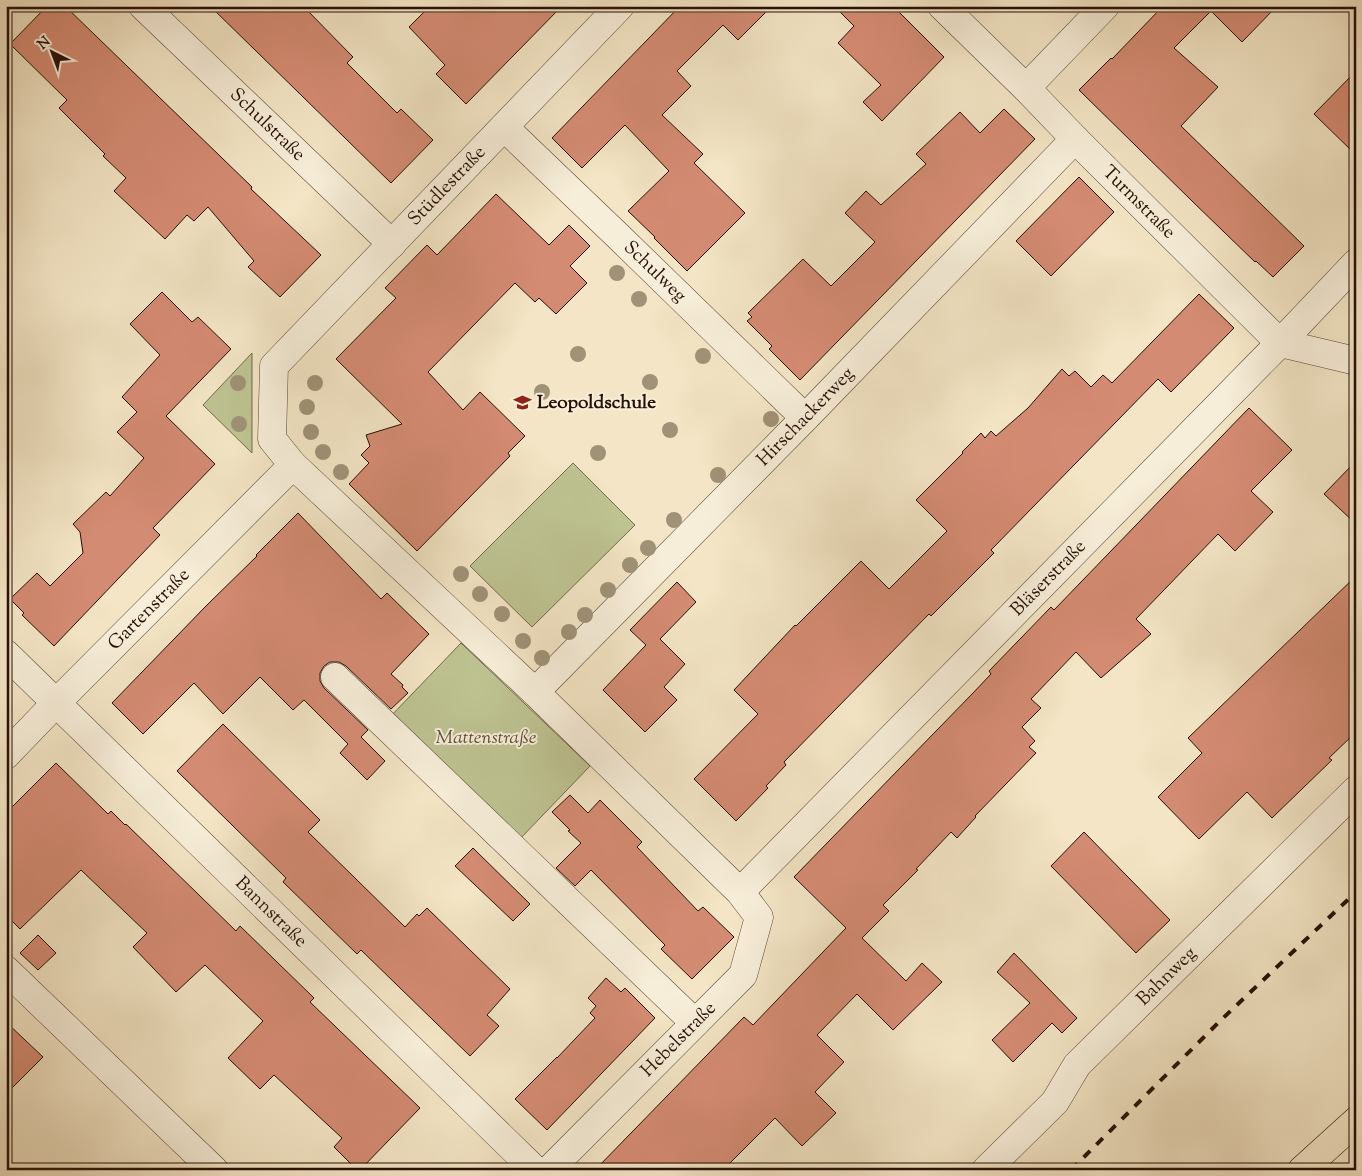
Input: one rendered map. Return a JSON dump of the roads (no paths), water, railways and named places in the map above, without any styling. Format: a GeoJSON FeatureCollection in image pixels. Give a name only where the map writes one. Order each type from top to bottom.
{"type":"FeatureCollection","features":[{"type":"Feature","properties":{"kind":"main road"},"geometry":{"type":"LineString","coordinates":[[1302,1170],[1356,1121]]}},
{"type":"Feature","properties":{"kind":"street","name":"Schulstraße"},"geometry":{"type":"LineString","coordinates":[[143,6],[392,244]]}},
{"type":"Feature","properties":{"kind":"street","name":"Stüdlestraße"},"geometry":{"type":"LineString","coordinates":[[293,465],[272,439],[274,366],[620,6]]}},
{"type":"Feature","properties":{"kind":"street","name":"Turmstraße"},"geometry":{"type":"LineString","coordinates":[[942,6],[1280,342]]}},
{"type":"Feature","properties":{"kind":"street"},"geometry":{"type":"LineString","coordinates":[[1026,88],[1105,6]]}},
{"type":"Feature","properties":{"kind":"street","name":"Schulweg"},"geometry":{"type":"LineString","coordinates":[[504,127],[804,418]]}},
{"type":"Feature","properties":{"kind":"street","name":"Hirschackerweg"},"geometry":{"type":"LineString","coordinates":[[535,692],[1075,138]]}},
{"type":"Feature","properties":{"kind":"street","name":"Bläserstraße"},"geometry":{"type":"LineString","coordinates":[[740,892],[1356,263]]}},
{"type":"Feature","properties":{"kind":"street"},"geometry":{"type":"LineString","coordinates":[[1280,342],[1356,361]]}},
{"type":"Feature","properties":{"kind":"street"},"geometry":{"type":"LineString","coordinates":[[293,465],[535,692],[740,892]]}},
{"type":"Feature","properties":{"kind":"street","name":"Gartenstraße"},"geometry":{"type":"LineString","coordinates":[[6,755],[293,465]]}},
{"type":"Feature","properties":{"kind":"street","name":"Bannstraße"},"geometry":{"type":"LineString","coordinates":[[6,654],[535,1170]]}},
{"type":"Feature","properties":{"kind":"street"},"geometry":{"type":"LineString","coordinates":[[335,677],[695,1022]]}},
{"type":"Feature","properties":{"kind":"street","name":"Bahnweg"},"geometry":{"type":"LineString","coordinates":[[986,1170],[1054,1102],[1077,1065],[1356,790]]}},
{"type":"Feature","properties":{"kind":"street","name":"Hebelstraße"},"geometry":{"type":"LineString","coordinates":[[549,1170],[743,975],[759,917],[740,892]]}},
{"type":"Feature","properties":{"kind":"street"},"geometry":{"type":"LineString","coordinates":[[6,970],[214,1170]]}},
{"type":"Feature","properties":{"kind":"railway"},"geometry":{"type":"LineString","coordinates":[[1071,1170],[1221,1020],[1356,892]]}},
{"type":"Feature","properties":{"kind":"place","name":"Leopoldschule"},"geometry":{"type":"Point","coordinates":[523,403]}},
{"type":"Feature","properties":{"kind":"park label","name":"Mattenstraße"},"geometry":{"type":"Point","coordinates":[486,738]}}]}
